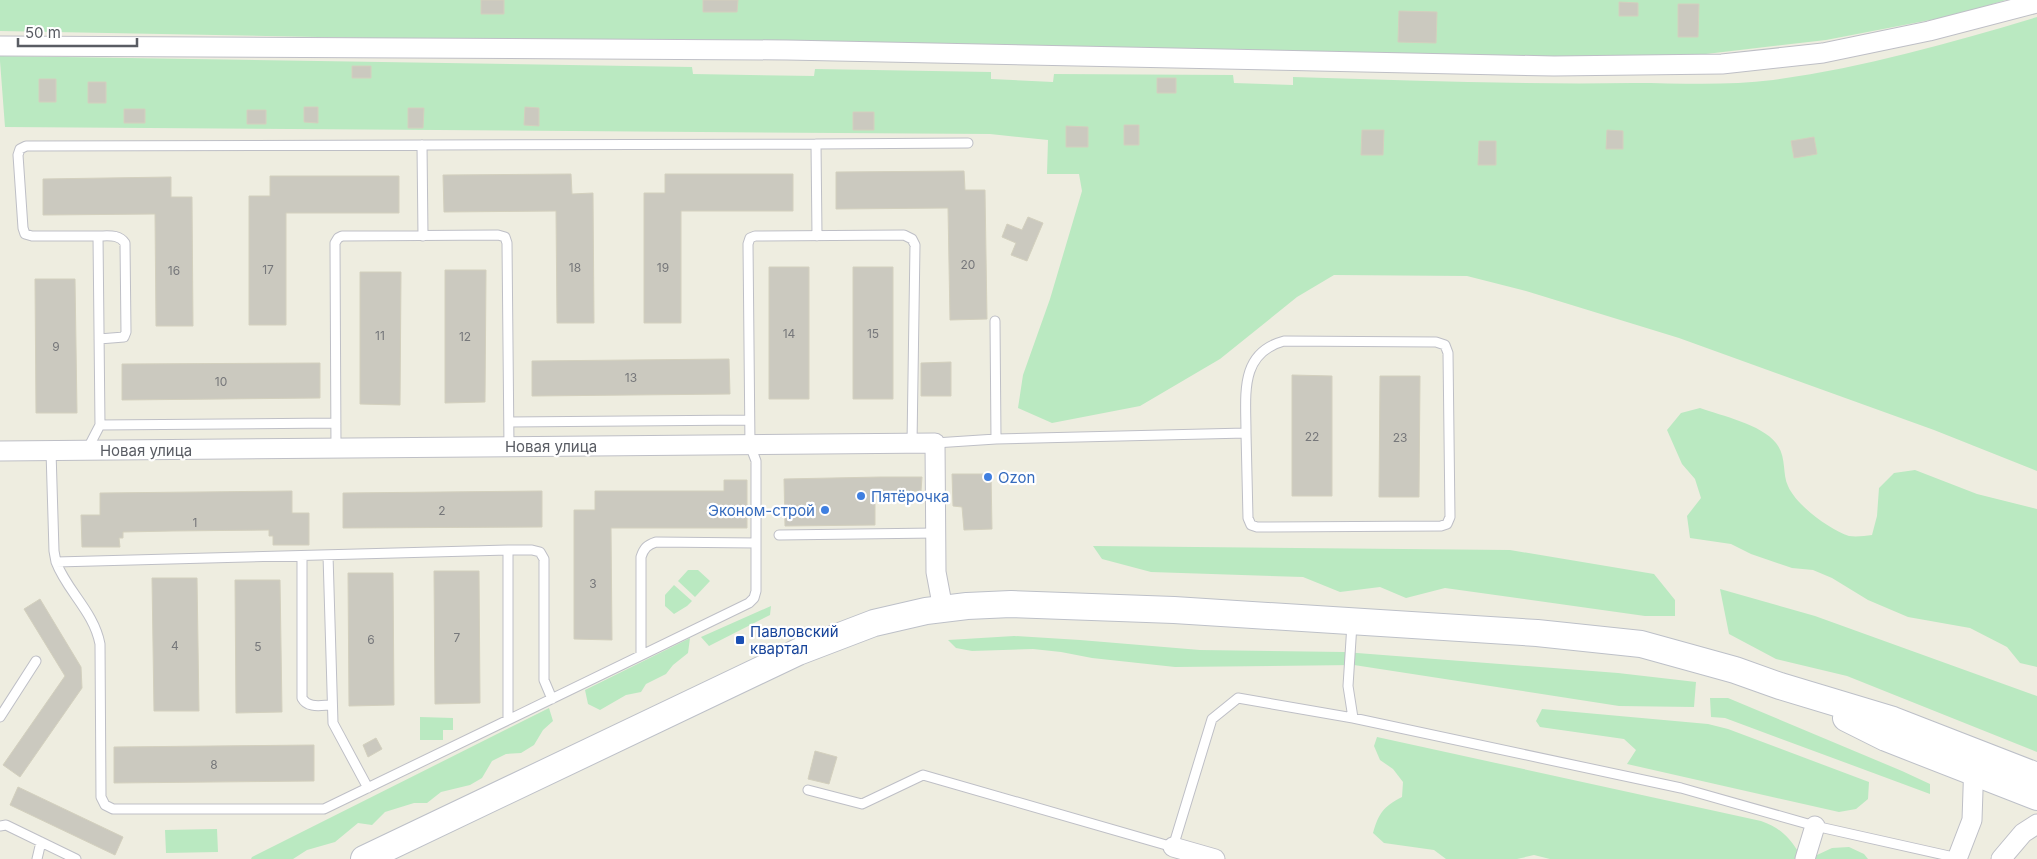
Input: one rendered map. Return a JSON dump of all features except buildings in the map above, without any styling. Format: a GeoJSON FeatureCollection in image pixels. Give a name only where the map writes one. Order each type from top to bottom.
{"type":"FeatureCollection","features":[{"type":"Feature","properties":{"kind":"main road"},"geometry":{"type":"LineString","coordinates":[[364,859],[798,652],[874,623],[967,606],[1020,604],[1174,610],[1537,633],[1641,644],[1700,659],[1780,686],[1886,738],[2037,776]]}},
{"type":"Feature","properties":{"kind":"main road"},"geometry":{"type":"LineString","coordinates":[[1974,761],[2037,797]]}},
{"type":"Feature","properties":{"kind":"street"},"geometry":{"type":"LineString","coordinates":[[0,46],[787,50],[1544,66],[1722,64],[1823,53],[1929,31],[2037,3]]}},
{"type":"Feature","properties":{"kind":"street"},"geometry":{"type":"LineString","coordinates":[[935,443],[936,572],[943,609]]}},
{"type":"Feature","properties":{"kind":"street","name":"Новая улица"},"geometry":{"type":"LineString","coordinates":[[0,451],[935,443]]}},
{"type":"Feature","properties":{"kind":"street"},"geometry":{"type":"LineString","coordinates":[[1959,859],[1972,820],[1974,761]]}},
{"type":"Feature","properties":{"kind":"street"},"geometry":{"type":"LineString","coordinates":[[2001,859],[2022,833],[2037,824]]}},
{"type":"Feature","properties":{"kind":"street"},"geometry":{"type":"LineString","coordinates":[[1805,859],[1815,826]]}},
{"type":"Feature","properties":{"kind":"street"},"geometry":{"type":"LineString","coordinates":[[1173,847],[1215,859]]}},
{"type":"Feature","properties":{"kind":"lane"},"geometry":{"type":"LineString","coordinates":[[99,339],[124,337],[126,332],[125,243],[122,238],[117,236],[32,236],[25,234],[18,155],[20,149],[26,146],[968,143]]}},
{"type":"Feature","properties":{"kind":"lane"},"geometry":{"type":"LineString","coordinates":[[816,144],[816,236]]}},
{"type":"Feature","properties":{"kind":"lane"},"geometry":{"type":"LineString","coordinates":[[422,145],[423,236]]}},
{"type":"Feature","properties":{"kind":"lane"},"geometry":{"type":"LineString","coordinates":[[336,448],[335,244],[338,238],[342,236],[498,235],[505,237],[507,243],[509,447]]}},
{"type":"Feature","properties":{"kind":"lane"},"geometry":{"type":"LineString","coordinates":[[51,450],[54,551],[56,562],[60,572],[82,604],[98,633],[100,644],[101,797],[105,805],[113,809],[324,809],[749,603],[754,598],[756,591],[756,461],[750,445],[749,420],[748,244],[750,238],[755,236],[904,235],[912,239],[915,245],[912,444]]}},
{"type":"Feature","properties":{"kind":"lane"},"geometry":{"type":"LineString","coordinates":[[87,450],[100,425],[98,236]]}},
{"type":"Feature","properties":{"kind":"lane"},"geometry":{"type":"LineString","coordinates":[[995,321],[996,439]]}},
{"type":"Feature","properties":{"kind":"lane"},"geometry":{"type":"LineString","coordinates":[[1284,341],[1436,342],[1445,346],[1448,353],[1450,517],[1448,524],[1441,526],[1257,528],[1251,525],[1248,518],[1246,433],[1247,378],[1260,353],[1272,344],[1284,341]]}},
{"type":"Feature","properties":{"kind":"lane"},"geometry":{"type":"LineString","coordinates":[[509,422],[749,420]]}},
{"type":"Feature","properties":{"kind":"lane"},"geometry":{"type":"LineString","coordinates":[[100,425],[336,423]]}},
{"type":"Feature","properties":{"kind":"lane"},"geometry":{"type":"LineString","coordinates":[[935,443],[996,439],[1246,433]]}},
{"type":"Feature","properties":{"kind":"lane"},"geometry":{"type":"LineString","coordinates":[[779,535],[936,534]]}},
{"type":"Feature","properties":{"kind":"lane"},"geometry":{"type":"LineString","coordinates":[[641,655],[641,557],[643,550],[648,545],[656,542],[756,543]]}},
{"type":"Feature","properties":{"kind":"lane"},"geometry":{"type":"LineString","coordinates":[[56,562],[508,550],[540,552],[544,559],[544,680],[552,699]]}},
{"type":"Feature","properties":{"kind":"lane"},"geometry":{"type":"LineString","coordinates":[[508,550],[508,720]]}},
{"type":"Feature","properties":{"kind":"lane"},"geometry":{"type":"LineString","coordinates":[[328,555],[333,723],[368,788]]}},
{"type":"Feature","properties":{"kind":"lane"},"geometry":{"type":"LineString","coordinates":[[302,556],[302,698],[305,703],[310,705],[332,705]]}},
{"type":"Feature","properties":{"kind":"lane"},"geometry":{"type":"LineString","coordinates":[[1352,621],[1348,686],[1353,718]]}},
{"type":"Feature","properties":{"kind":"lane"},"geometry":{"type":"LineString","coordinates":[[0,716],[36,661]]}},
{"type":"Feature","properties":{"kind":"lane"},"geometry":{"type":"LineString","coordinates":[[808,790],[862,804],[923,775],[1173,847],[1212,719],[1238,698],[1353,718],[1681,788],[1815,826],[1959,859]]}},
{"type":"Feature","properties":{"kind":"lane"},"geometry":{"type":"LineString","coordinates":[[0,826],[6,825],[76,859]]}},
{"type":"Feature","properties":{"kind":"lane"},"geometry":{"type":"LineString","coordinates":[[37,859],[41,842]]}},
{"type":"Feature","properties":{"kind":"green space"},"geometry":{"type":"Polygon","coordinates":[[[0,0],[2006,0],[1956,15],[1826,40],[1706,54],[1530,60],[0,31],[0,0]]]}},
{"type":"Feature","properties":{"kind":"green space"},"geometry":{"type":"Polygon","coordinates":[[[2037,17],[2037,471],[1934,430],[1679,338],[1526,291],[1467,276],[1334,275],[1297,297],[1220,359],[1140,406],[1052,423],[1018,408],[1023,375],[1050,299],[1082,191],[1079,174],[1047,174],[1048,140],[990,134],[5,127],[0,61],[0,56],[692,67],[693,74],[814,76],[815,69],[991,72],[991,79],[1053,82],[1054,74],[1233,75],[1234,83],[1293,85],[1293,77],[1506,83],[1721,84],[1773,80],[1840,69],[1939,45],[2037,17]]]}},
{"type":"Feature","properties":{"kind":"green space"},"geometry":{"type":"Polygon","coordinates":[[[1700,408],[1751,426],[1769,436],[1776,443],[1782,454],[1786,481],[1798,501],[1823,523],[1849,536],[1872,535],[1877,516],[1879,488],[1894,473],[1915,470],[1977,494],[2037,509],[2037,667],[2020,663],[2007,647],[1970,628],[1908,617],[1868,600],[1832,578],[1813,570],[1792,568],[1751,554],[1731,544],[1690,538],[1687,516],[1701,498],[1695,479],[1682,464],[1667,430],[1681,413],[1700,408]]]}},
{"type":"Feature","properties":{"kind":"green space"},"geometry":{"type":"Polygon","coordinates":[[[1093,546],[1510,550],[1654,574],[1675,600],[1675,616],[1645,616],[1445,588],[1406,598],[1380,587],[1340,592],[1303,577],[1151,572],[1102,559],[1093,546]]]}},
{"type":"Feature","properties":{"kind":"green space"},"geometry":{"type":"Polygon","coordinates":[[[688,570],[698,570],[710,581],[695,597],[678,581],[688,570]]]}},
{"type":"Feature","properties":{"kind":"green space"},"geometry":{"type":"Polygon","coordinates":[[[674,585],[692,601],[674,614],[665,606],[665,595],[674,585]]]}},
{"type":"Feature","properties":{"kind":"green space"},"geometry":{"type":"Polygon","coordinates":[[[1720,589],[1815,616],[2037,696],[2037,752],[1847,676],[1776,659],[1729,634],[1720,589]]]}},
{"type":"Feature","properties":{"kind":"green space"},"geometry":{"type":"Polygon","coordinates":[[[771,606],[770,615],[709,646],[701,637],[771,606]]]}},
{"type":"Feature","properties":{"kind":"green space"},"geometry":{"type":"Polygon","coordinates":[[[1014,636],[1200,650],[1344,652],[1618,673],[1696,682],[1694,707],[1619,706],[1354,665],[1175,667],[1092,658],[1033,649],[972,651],[956,648],[948,640],[1014,636]]]}},
{"type":"Feature","properties":{"kind":"green space"},"geometry":{"type":"Polygon","coordinates":[[[690,638],[688,653],[673,665],[666,674],[646,684],[641,692],[626,695],[600,710],[588,704],[585,690],[690,638]]]}},
{"type":"Feature","properties":{"kind":"green space"},"geometry":{"type":"Polygon","coordinates":[[[1710,698],[1728,698],[1902,771],[1930,784],[1930,794],[1725,718],[1711,717],[1710,698]]]}},
{"type":"Feature","properties":{"kind":"green space"},"geometry":{"type":"Polygon","coordinates":[[[549,708],[553,721],[543,730],[534,745],[521,753],[506,754],[492,761],[482,778],[470,785],[441,792],[427,803],[414,803],[385,812],[372,825],[358,823],[335,842],[307,850],[293,859],[251,859],[252,857],[549,708]]]}},
{"type":"Feature","properties":{"kind":"green space"},"geometry":{"type":"Polygon","coordinates":[[[1542,709],[1708,724],[1728,729],[1869,782],[1868,799],[1856,809],[1839,812],[1627,764],[1636,750],[1624,739],[1540,727],[1536,721],[1542,709]]]}},
{"type":"Feature","properties":{"kind":"green space"},"geometry":{"type":"Polygon","coordinates":[[[420,717],[453,718],[453,730],[443,730],[443,740],[420,740],[420,717]]]}},
{"type":"Feature","properties":{"kind":"green space"},"geometry":{"type":"Polygon","coordinates":[[[1377,737],[1761,821],[1773,826],[1782,833],[1798,851],[1795,859],[1550,859],[1534,855],[1517,859],[1446,859],[1434,850],[1384,843],[1373,833],[1377,820],[1390,804],[1402,797],[1403,782],[1393,769],[1380,760],[1374,746],[1377,737]]]}},
{"type":"Feature","properties":{"kind":"green space"},"geometry":{"type":"Polygon","coordinates":[[[217,829],[218,852],[166,853],[165,830],[217,829]]]}},
{"type":"Feature","properties":{"kind":"green space"},"geometry":{"type":"Polygon","coordinates":[[[1849,847],[1864,854],[1868,859],[1815,859],[1817,855],[1832,848],[1849,847]]]}},
{"type":"Feature","properties":{"kind":"place","name":"Ozon"},"geometry":{"type":"Point","coordinates":[988,477]}},
{"type":"Feature","properties":{"kind":"place","name":"Пятёрочка"},"geometry":{"type":"Point","coordinates":[861,496]}},
{"type":"Feature","properties":{"kind":"place","name":"Эконом-строй"},"geometry":{"type":"Point","coordinates":[825,510]}},
{"type":"Feature","properties":{"kind":"place","name":"Павловский квартал"},"geometry":{"type":"Point","coordinates":[740,640]}}]}
